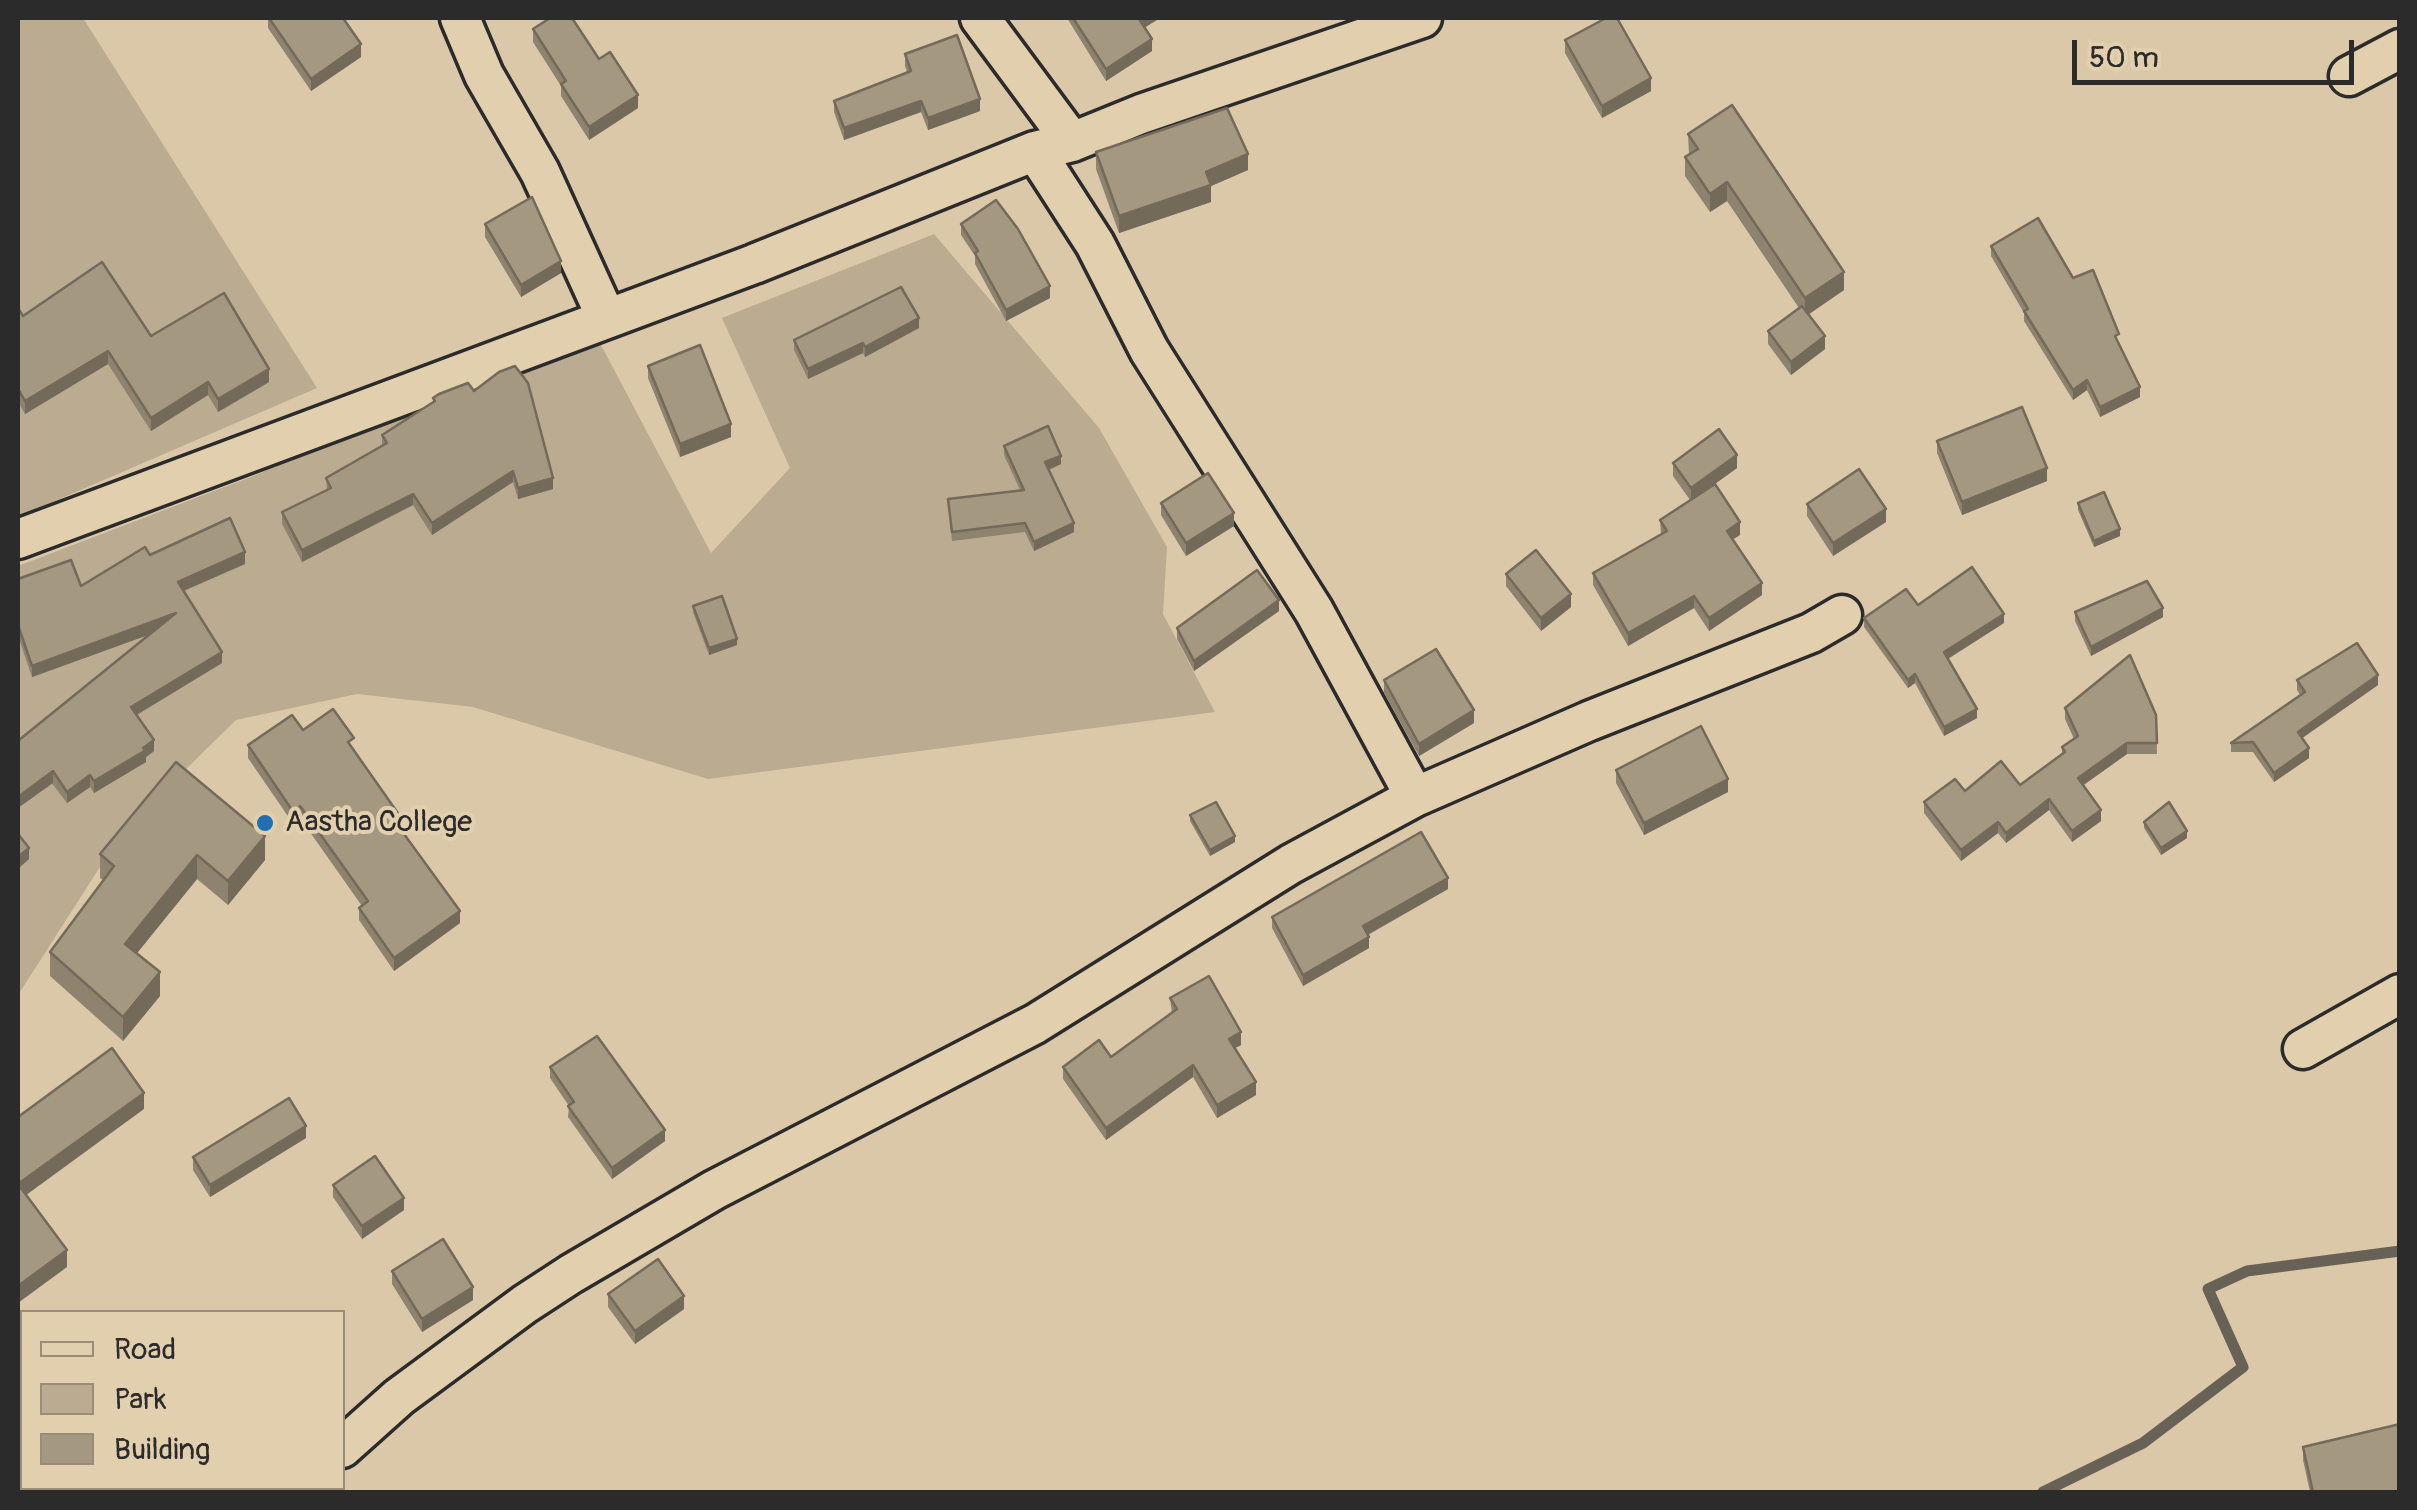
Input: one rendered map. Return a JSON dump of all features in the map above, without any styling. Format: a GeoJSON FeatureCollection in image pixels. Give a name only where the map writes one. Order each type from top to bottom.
{"type":"FeatureCollection","features":[{"type":"Feature","properties":{"kind":"street"},"geometry":{"type":"LineString","coordinates":[[460,18],[484,75],[548,188],[606,317]]}},
{"type":"Feature","properties":{"kind":"street"},"geometry":{"type":"LineString","coordinates":[[980,18],[1072,142]]}},
{"type":"Feature","properties":{"kind":"street"},"geometry":{"type":"LineString","coordinates":[[18,539],[754,264],[1034,152],[1422,18]]}},
{"type":"Feature","properties":{"kind":"street"},"geometry":{"type":"LineString","coordinates":[[2349,76],[2400,49]]}},
{"type":"Feature","properties":{"kind":"street"},"geometry":{"type":"LineString","coordinates":[[1034,152],[1095,244],[1159,367],[1314,610],[1415,796]]}},
{"type":"Feature","properties":{"kind":"street"},"geometry":{"type":"LineString","coordinates":[[345,1445],[399,1397],[525,1304],[661,1220],[1035,1024],[1291,864],[1415,796],[1589,721],[1811,633],[1842,615]]}},
{"type":"Feature","properties":{"kind":"street"},"geometry":{"type":"LineString","coordinates":[[2304,1049],[2400,994]]}},
{"type":"Feature","properties":{"kind":"green space"},"geometry":{"type":"Polygon","coordinates":[[[18,18],[83,18],[317,388],[18,517],[18,18]]]}},
{"type":"Feature","properties":{"kind":"green space"},"geometry":{"type":"Polygon","coordinates":[[[934,234],[1099,428],[1167,547],[1163,614],[1215,712],[708,779],[473,707],[357,694],[236,720],[123,831],[18,995],[18,566],[256,475],[440,388],[601,345],[711,553],[790,468],[722,318],[934,234]]]}},
{"type":"Feature","properties":{"kind":"building"},"geometry":{"type":"Polygon","coordinates":[[[269,18],[343,18],[361,44],[311,79],[269,18]]]}},
{"type":"Feature","properties":{"kind":"building"},"geometry":{"type":"Polygon","coordinates":[[[550,18],[572,18],[599,59],[610,52],[638,95],[589,127],[533,29],[550,18]]]}},
{"type":"Feature","properties":{"kind":"building"},"geometry":{"type":"Polygon","coordinates":[[[1073,18],[1141,18],[1152,39],[1106,69],[1073,18]]]}},
{"type":"Feature","properties":{"kind":"building"},"geometry":{"type":"Polygon","coordinates":[[[1606,18],[1617,18],[1651,78],[1602,106],[1565,40],[1606,18]]]}},
{"type":"Feature","properties":{"kind":"building"},"geometry":{"type":"Polygon","coordinates":[[[957,35],[980,99],[928,118],[921,101],[844,128],[834,101],[911,71],[905,54],[957,35]]]}},
{"type":"Feature","properties":{"kind":"building"},"geometry":{"type":"Polygon","coordinates":[[[1732,105],[1844,272],[1805,298],[1727,182],[1710,194],[1685,157],[1698,149],[1688,134],[1732,105]]]}},
{"type":"Feature","properties":{"kind":"building"},"geometry":{"type":"Polygon","coordinates":[[[1227,108],[1248,154],[1206,172],[1211,185],[1119,216],[1096,152],[1227,108]]]}},
{"type":"Feature","properties":{"kind":"building"},"geometry":{"type":"Polygon","coordinates":[[[532,197],[561,261],[521,285],[485,224],[532,197]]]}},
{"type":"Feature","properties":{"kind":"building"},"geometry":{"type":"Polygon","coordinates":[[[996,200],[1018,229],[1050,286],[1006,310],[961,224],[996,200]]]}},
{"type":"Feature","properties":{"kind":"building"},"geometry":{"type":"Polygon","coordinates":[[[2038,218],[2073,278],[2093,270],[2119,334],[2115,336],[2140,387],[2100,407],[2087,380],[2073,390],[2024,311],[2028,309],[1991,246],[2038,218]]]}},
{"type":"Feature","properties":{"kind":"building"},"geometry":{"type":"Polygon","coordinates":[[[102,262],[151,336],[224,293],[269,369],[218,399],[208,382],[151,418],[108,351],[25,401],[18,389],[18,308],[23,316],[102,262]]]}},
{"type":"Feature","properties":{"kind":"building"},"geometry":{"type":"Polygon","coordinates":[[[901,287],[919,318],[865,347],[863,343],[808,369],[794,340],[901,287]]]}},
{"type":"Feature","properties":{"kind":"building"},"geometry":{"type":"Polygon","coordinates":[[[1802,306],[1825,336],[1791,362],[1768,331],[1802,306]]]}},
{"type":"Feature","properties":{"kind":"building"},"geometry":{"type":"Polygon","coordinates":[[[700,345],[731,424],[680,444],[648,366],[700,345]]]}},
{"type":"Feature","properties":{"kind":"building"},"geometry":{"type":"Polygon","coordinates":[[[515,366],[528,383],[553,478],[518,488],[513,471],[432,523],[413,494],[302,550],[282,512],[331,488],[326,478],[387,443],[382,435],[435,401],[433,398],[439,394],[468,383],[474,391],[499,372],[515,366]]]}},
{"type":"Feature","properties":{"kind":"building"},"geometry":{"type":"Polygon","coordinates":[[[2022,407],[2047,468],[1962,502],[1937,441],[2022,407]]]}},
{"type":"Feature","properties":{"kind":"building"},"geometry":{"type":"Polygon","coordinates":[[[1048,426],[1061,456],[1045,462],[1074,523],[1034,542],[1025,523],[952,532],[948,499],[1024,490],[1004,446],[1048,426]]]}},
{"type":"Feature","properties":{"kind":"building"},"geometry":{"type":"Polygon","coordinates":[[[1719,429],[1737,455],[1691,488],[1673,463],[1719,429]]]}},
{"type":"Feature","properties":{"kind":"building"},"geometry":{"type":"Polygon","coordinates":[[[1859,469],[1886,509],[1833,543],[1807,504],[1859,469]]]}},
{"type":"Feature","properties":{"kind":"building"},"geometry":{"type":"Polygon","coordinates":[[[1208,473],[1234,513],[1186,543],[1161,503],[1208,473]]]}},
{"type":"Feature","properties":{"kind":"building"},"geometry":{"type":"Polygon","coordinates":[[[1715,484],[1740,522],[1727,531],[1762,583],[1709,618],[1694,596],[1628,633],[1593,573],[1667,531],[1660,520],[1715,484]]]}},
{"type":"Feature","properties":{"kind":"building"},"geometry":{"type":"Polygon","coordinates":[[[2104,492],[2120,529],[2094,541],[2078,503],[2104,492]]]}},
{"type":"Feature","properties":{"kind":"building"},"geometry":{"type":"Polygon","coordinates":[[[230,518],[245,552],[178,582],[222,652],[131,707],[154,740],[143,748],[146,750],[94,781],[90,775],[67,792],[53,771],[18,797],[18,739],[176,613],[32,666],[18,625],[18,579],[71,560],[81,586],[145,547],[150,555],[230,518]]]}},
{"type":"Feature","properties":{"kind":"building"},"geometry":{"type":"Polygon","coordinates":[[[1536,550],[1571,594],[1541,618],[1506,574],[1536,550]]]}},
{"type":"Feature","properties":{"kind":"building"},"geometry":{"type":"Polygon","coordinates":[[[1972,567],[2004,614],[1944,652],[1977,709],[1944,727],[1915,674],[1908,680],[1864,618],[1906,589],[1918,605],[1972,567]]]}},
{"type":"Feature","properties":{"kind":"building"},"geometry":{"type":"Polygon","coordinates":[[[1257,570],[1279,600],[1194,661],[1177,628],[1257,570]]]}},
{"type":"Feature","properties":{"kind":"building"},"geometry":{"type":"Polygon","coordinates":[[[2147,581],[2163,608],[2091,647],[2075,612],[2147,581]]]}},
{"type":"Feature","properties":{"kind":"building"},"geometry":{"type":"Polygon","coordinates":[[[722,596],[737,639],[709,648],[693,606],[722,596]]]}},
{"type":"Feature","properties":{"kind":"building"},"geometry":{"type":"Polygon","coordinates":[[[2357,643],[2378,675],[2298,732],[2309,748],[2274,773],[2253,742],[2231,743],[2305,692],[2297,680],[2357,643]]]}},
{"type":"Feature","properties":{"kind":"building"},"geometry":{"type":"Polygon","coordinates":[[[1436,649],[1474,710],[1419,744],[1384,680],[1436,649]]]}},
{"type":"Feature","properties":{"kind":"building"},"geometry":{"type":"Polygon","coordinates":[[[2130,655],[2156,715],[2157,743],[2127,743],[2078,778],[2101,810],[2072,831],[2049,799],[2006,833],[1998,822],[1961,850],[1924,802],[1955,779],[1965,791],[2001,761],[2020,785],[2065,752],[2062,747],[2078,736],[2065,708],[2130,655]]]}},
{"type":"Feature","properties":{"kind":"building"},"geometry":{"type":"Polygon","coordinates":[[[333,709],[354,738],[348,742],[402,819],[396,823],[460,911],[394,958],[359,908],[368,901],[300,806],[294,813],[248,745],[292,715],[303,730],[333,709]]]}},
{"type":"Feature","properties":{"kind":"building"},"geometry":{"type":"Polygon","coordinates":[[[1701,726],[1728,779],[1644,823],[1616,770],[1701,726]]]}},
{"type":"Feature","properties":{"kind":"building"},"geometry":{"type":"Polygon","coordinates":[[[176,762],[265,836],[228,881],[197,855],[125,944],[160,972],[123,1017],[50,952],[114,866],[100,854],[176,762]]]}},
{"type":"Feature","properties":{"kind":"building"},"geometry":{"type":"Polygon","coordinates":[[[1216,802],[1235,836],[1210,850],[1190,815],[1216,802]]]}},
{"type":"Feature","properties":{"kind":"building"},"geometry":{"type":"Polygon","coordinates":[[[2169,802],[2187,831],[2161,848],[2144,822],[2169,802]]]}},
{"type":"Feature","properties":{"kind":"building"},"geometry":{"type":"Polygon","coordinates":[[[1421,832],[1448,878],[1363,926],[1369,937],[1303,975],[1272,917],[1421,832]]]}},
{"type":"Feature","properties":{"kind":"building"},"geometry":{"type":"Polygon","coordinates":[[[18,834],[29,848],[18,857],[18,834]]]}},
{"type":"Feature","properties":{"kind":"building"},"geometry":{"type":"Polygon","coordinates":[[[1209,976],[1241,1032],[1229,1039],[1256,1082],[1217,1105],[1193,1065],[1106,1128],[1063,1067],[1099,1040],[1111,1057],[1177,1009],[1170,998],[1209,976]]]}},
{"type":"Feature","properties":{"kind":"building"},"geometry":{"type":"Polygon","coordinates":[[[597,1036],[665,1130],[612,1168],[568,1106],[574,1102],[550,1067],[597,1036]]]}},
{"type":"Feature","properties":{"kind":"building"},"geometry":{"type":"Polygon","coordinates":[[[112,1048],[144,1093],[18,1184],[18,1117],[112,1048]]]}},
{"type":"Feature","properties":{"kind":"building"},"geometry":{"type":"Polygon","coordinates":[[[289,1098],[306,1126],[210,1185],[193,1157],[289,1098]]]}},
{"type":"Feature","properties":{"kind":"building"},"geometry":{"type":"Polygon","coordinates":[[[375,1156],[404,1198],[362,1226],[333,1185],[375,1156]]]}},
{"type":"Feature","properties":{"kind":"building"},"geometry":{"type":"Polygon","coordinates":[[[18,1184],[67,1250],[18,1286],[18,1184]]]}},
{"type":"Feature","properties":{"kind":"building"},"geometry":{"type":"Polygon","coordinates":[[[443,1239],[473,1287],[422,1319],[392,1271],[443,1239]]]}},
{"type":"Feature","properties":{"kind":"building"},"geometry":{"type":"Polygon","coordinates":[[[658,1259],[684,1296],[635,1331],[608,1294],[658,1259]]]}},
{"type":"Feature","properties":{"kind":"building"},"geometry":{"type":"Polygon","coordinates":[[[2400,1424],[2400,1492],[2313,1492],[2303,1447],[2400,1424]]]}},
{"type":"Feature","properties":{"kind":"waterway"},"geometry":{"type":"LineString","coordinates":[[2043,1492],[2143,1443],[2243,1367],[2208,1289],[2247,1271],[2400,1251]]}},
{"type":"Feature","properties":{"kind":"place","name":"Aastha College"},"geometry":{"type":"Point","coordinates":[265,823]}}]}
